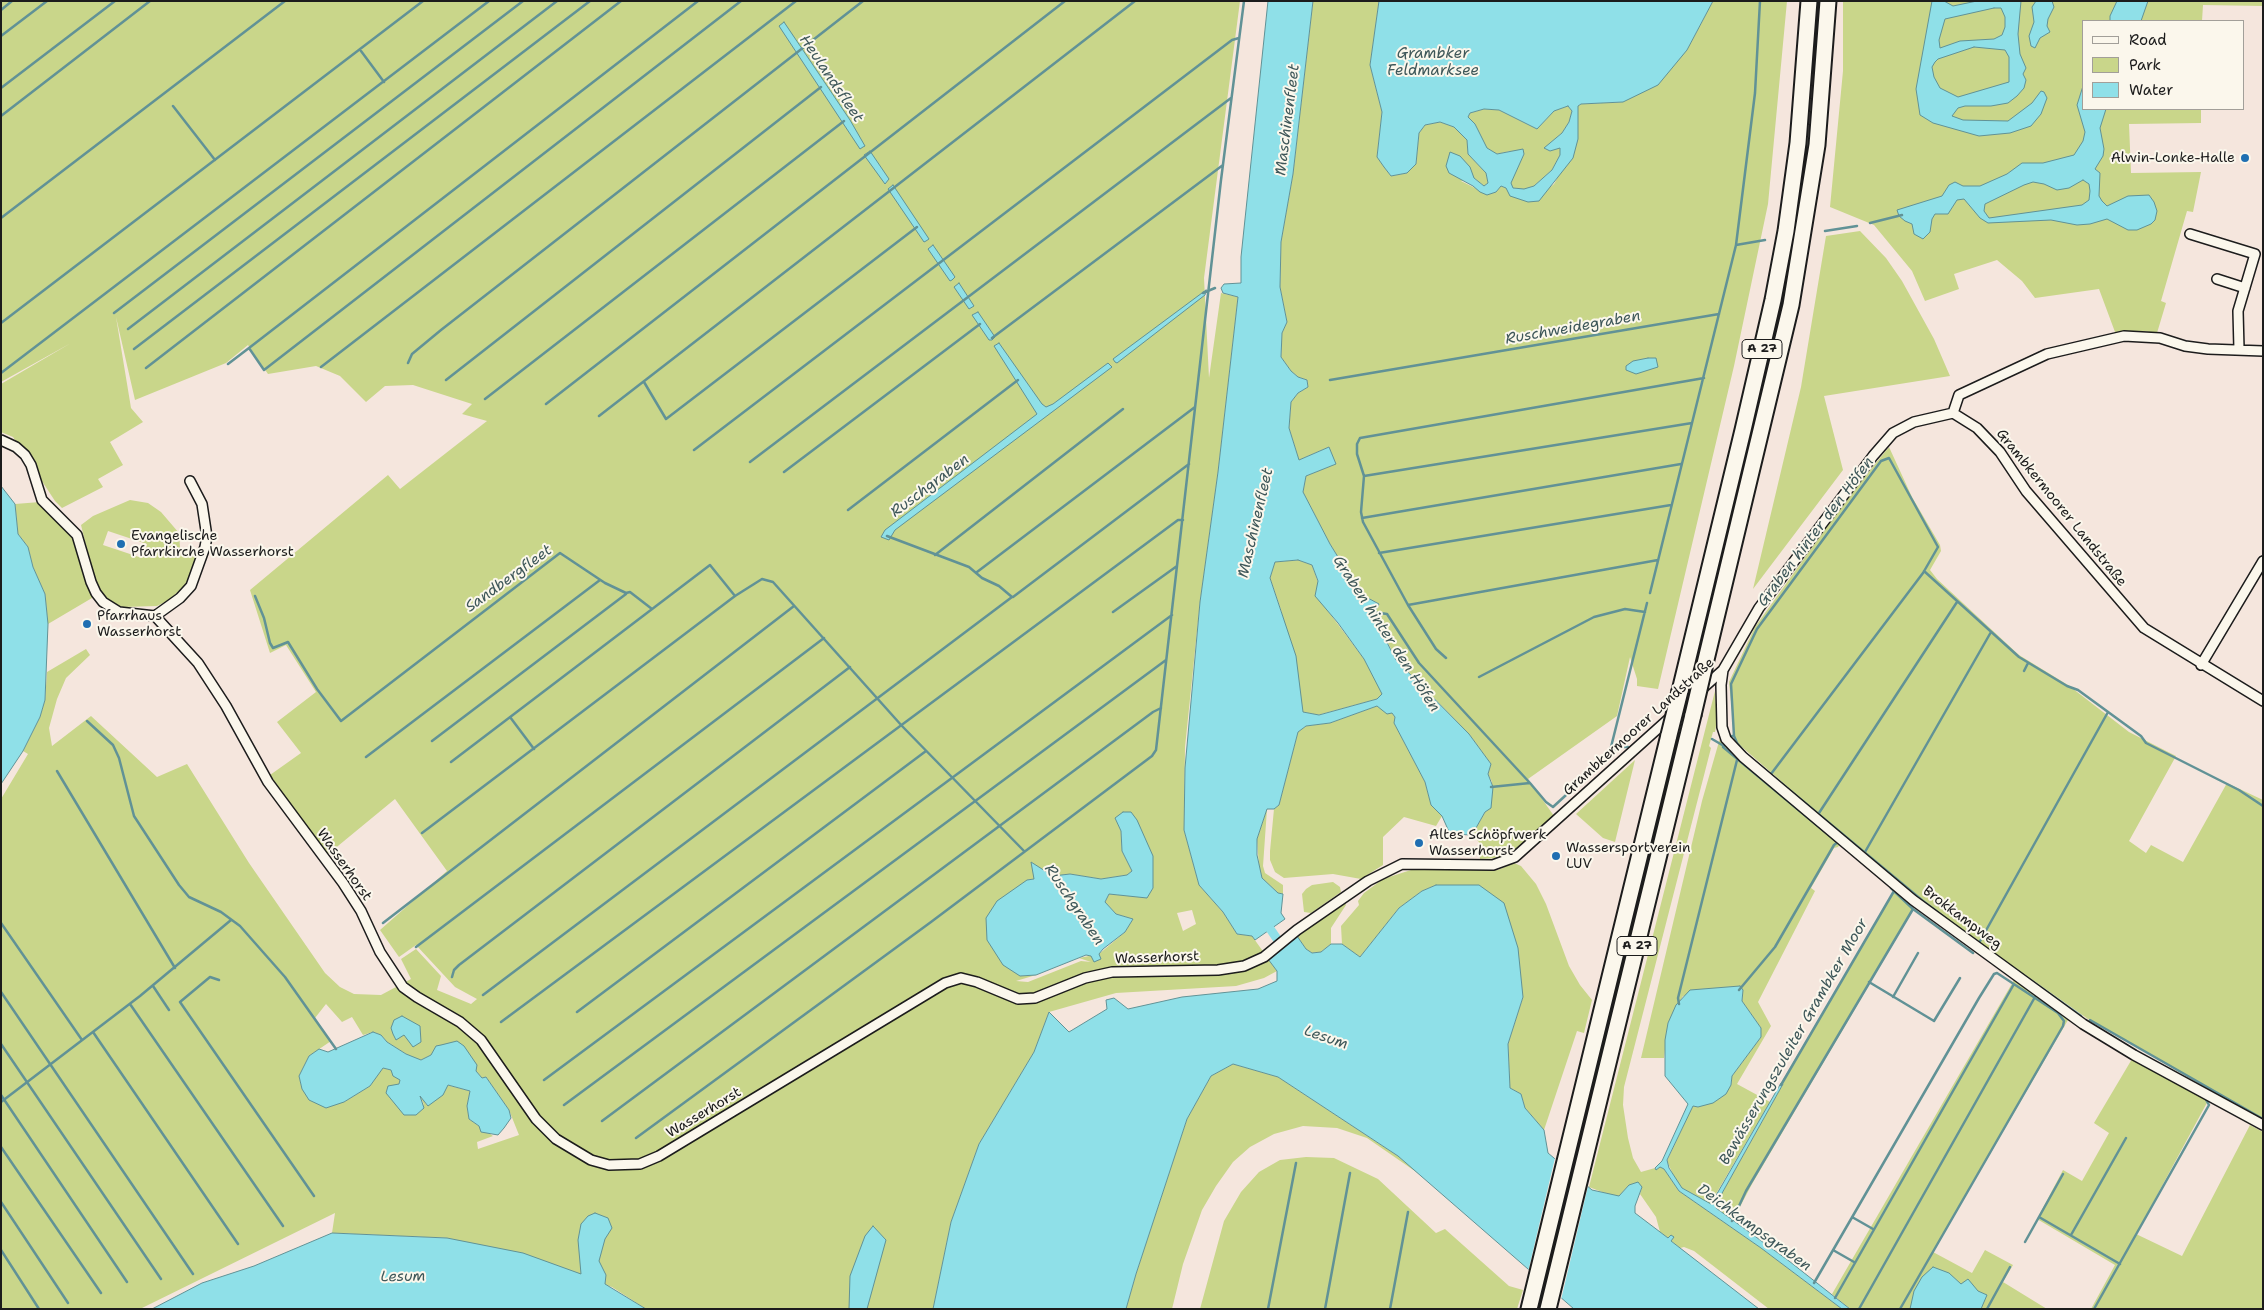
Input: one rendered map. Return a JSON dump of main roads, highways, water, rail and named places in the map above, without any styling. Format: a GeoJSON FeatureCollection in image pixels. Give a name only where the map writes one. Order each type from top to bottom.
{"type":"FeatureCollection","features":[{"type":"Feature","properties":{"kind":"highway","name":"A 27"},"geometry":{"type":"LineString","coordinates":[[1529,1309],[1745,421],[1786,231],[1798,143],[1809,1]]}},
{"type":"Feature","properties":{"kind":"highway","name":"A 27"},"geometry":{"type":"LineString","coordinates":[[1548,1308],[1791,305],[1817,145],[1828,1]]}},
{"type":"Feature","properties":{"kind":"water"},"geometry":{"type":"Polygon","coordinates":[[[1268,1],[1313,1],[1293,174],[1281,242],[1280,287],[1287,322],[1282,333],[1281,357],[1291,371],[1298,377],[1307,380],[1308,387],[1298,393],[1291,402],[1289,428],[1299,460],[1329,447],[1336,464],[1306,476],[1303,492],[1330,544],[1354,583],[1366,597],[1379,604],[1373,615],[1396,660],[1469,734],[1491,764],[1488,774],[1493,787],[1491,808],[1485,812],[1472,835],[1450,834],[1442,816],[1431,805],[1425,782],[1394,723],[1395,717],[1392,713],[1387,714],[1377,706],[1330,723],[1306,726],[1298,732],[1279,805],[1274,809],[1267,809],[1257,839],[1257,855],[1262,878],[1278,893],[1283,894],[1281,913],[1285,919],[1255,940],[1252,936],[1237,934],[1223,912],[1199,885],[1184,830],[1185,768],[1200,602],[1218,472],[1238,297],[1223,293],[1221,288],[1224,284],[1241,283],[1241,257],[1268,1]],[[1298,560],[1275,562],[1270,578],[1296,656],[1303,712],[1319,715],[1377,699],[1382,694],[1364,659],[1338,623],[1315,596],[1318,581],[1312,565],[1298,560]]]}},
{"type":"Feature","properties":{"kind":"water","name":"Grambker Feldmarksee"},"geometry":{"type":"Polygon","coordinates":[[[1379,1],[1713,1],[1687,50],[1658,85],[1623,102],[1581,104],[1578,106],[1578,139],[1573,158],[1539,201],[1528,202],[1510,196],[1506,188],[1501,186],[1496,192],[1487,195],[1449,173],[1446,166],[1450,152],[1460,156],[1470,167],[1474,178],[1484,186],[1488,183],[1486,173],[1468,154],[1467,140],[1454,127],[1440,122],[1425,125],[1419,133],[1416,164],[1407,173],[1391,176],[1377,157],[1382,112],[1370,65],[1379,1]],[[1568,106],[1554,111],[1537,129],[1499,110],[1484,109],[1470,113],[1468,117],[1475,124],[1487,148],[1497,154],[1523,149],[1524,154],[1511,183],[1513,188],[1524,189],[1534,186],[1552,170],[1560,155],[1560,148],[1550,151],[1544,148],[1562,133],[1569,122],[1572,111],[1568,106]]]}},
{"type":"Feature","properties":{"kind":"water"},"geometry":{"type":"Polygon","coordinates":[[[1932,1],[1944,1],[1953,6],[1977,1],[2021,1],[2018,34],[2020,54],[2026,68],[2023,74],[2026,80],[2024,88],[2008,103],[1991,106],[1965,106],[1958,108],[1952,116],[1963,120],[2008,121],[2032,103],[2041,91],[2044,92],[2047,98],[2041,114],[2031,126],[2010,133],[1979,136],[1933,123],[1920,115],[1916,89],[1932,1]],[[2001,8],[1945,19],[1939,40],[1940,48],[1960,41],[1994,39],[2002,35],[2005,27],[2005,17],[2001,8]],[[1974,47],[1938,59],[1935,62],[1932,67],[1934,77],[1940,88],[1958,97],[2009,82],[2009,57],[2005,50],[1974,47]]]}},
{"type":"Feature","properties":{"kind":"water"},"geometry":{"type":"Polygon","coordinates":[[[2036,1],[2052,1],[2054,7],[2048,19],[2047,26],[2050,32],[2040,38],[2035,48],[2031,46],[2029,36],[2034,22],[2032,7],[2036,1]]]}},
{"type":"Feature","properties":{"kind":"water"},"geometry":{"type":"Polygon","coordinates":[[[2117,1],[2148,1],[2141,20],[2110,20],[2117,1]]]}},
{"type":"Feature","properties":{"kind":"water"},"geometry":{"type":"Polygon","coordinates":[[[784,22],[850,120],[865,146],[860,149],[779,26],[784,22]]]}},
{"type":"Feature","properties":{"kind":"water"},"geometry":{"type":"Polygon","coordinates":[[[2082,89],[2082,110],[2106,110],[2100,128],[2104,149],[2103,156],[2095,169],[2100,173],[2099,196],[2107,206],[2128,196],[2149,195],[2157,211],[2155,220],[2151,224],[2137,230],[2128,230],[2107,219],[2090,224],[2077,225],[2051,220],[1988,223],[1980,218],[1964,199],[1957,200],[1948,214],[1935,214],[1932,219],[1930,232],[1923,239],[1914,234],[1912,224],[1899,216],[1897,210],[1942,196],[1949,185],[1955,182],[1963,186],[1980,186],[2007,174],[2022,163],[2043,163],[2074,155],[2083,141],[2085,132],[2077,105],[2082,89]],[[2083,180],[2069,188],[2057,190],[2044,184],[2033,182],[1985,204],[1984,211],[1989,218],[2082,205],[2089,200],[2089,184],[2083,180]]]}},
{"type":"Feature","properties":{"kind":"water"},"geometry":{"type":"Polygon","coordinates":[[[870,151],[889,179],[885,184],[864,155],[870,151]]]}},
{"type":"Feature","properties":{"kind":"water"},"geometry":{"type":"Polygon","coordinates":[[[893,185],[929,239],[926,241],[924,242],[888,189],[893,185]]]}},
{"type":"Feature","properties":{"kind":"water"},"geometry":{"type":"Polygon","coordinates":[[[933,245],[955,277],[952,280],[950,281],[928,249],[933,245]]]}},
{"type":"Feature","properties":{"kind":"water"},"geometry":{"type":"Polygon","coordinates":[[[959,283],[974,306],[969,309],[954,287],[959,283]]]}},
{"type":"Feature","properties":{"kind":"water"},"geometry":{"type":"Polygon","coordinates":[[[1206,290],[1205,295],[1117,363],[1115,362],[1113,359],[1206,290]]]}},
{"type":"Feature","properties":{"kind":"water"},"geometry":{"type":"Polygon","coordinates":[[[978,312],[995,337],[992,340],[989,340],[972,315],[978,312]]]}},
{"type":"Feature","properties":{"kind":"water"},"geometry":{"type":"Polygon","coordinates":[[[999,343],[1046,407],[1053,404],[1108,363],[1112,367],[895,530],[889,540],[881,537],[885,530],[1037,414],[994,346],[999,343]]]}},
{"type":"Feature","properties":{"kind":"water"},"geometry":{"type":"Polygon","coordinates":[[[1656,358],[1658,367],[1636,374],[1626,370],[1626,366],[1633,361],[1656,358]]]}},
{"type":"Feature","properties":{"kind":"water"},"geometry":{"type":"Polygon","coordinates":[[[1,486],[15,504],[18,534],[28,547],[33,567],[45,594],[48,624],[45,700],[40,717],[23,751],[1,784],[1,486]]]}},
{"type":"Feature","properties":{"kind":"water"},"geometry":{"type":"Polygon","coordinates":[[[1123,812],[1131,812],[1137,820],[1153,856],[1153,888],[1147,898],[1109,894],[1105,902],[1116,914],[1133,919],[1125,932],[1103,949],[1099,954],[1101,959],[1094,962],[1091,956],[1086,955],[1036,975],[1020,976],[1003,965],[987,940],[986,918],[997,901],[1027,880],[1034,879],[1031,862],[1053,876],[1070,874],[1101,879],[1127,875],[1132,871],[1122,851],[1121,831],[1115,818],[1123,812]]]}},
{"type":"Feature","properties":{"kind":"water","name":"Lesum"},"geometry":{"type":"Polygon","coordinates":[[[1436,885],[1479,885],[1504,903],[1518,948],[1523,997],[1508,1044],[1510,1088],[1521,1094],[1525,1108],[1544,1130],[1548,1153],[1592,1190],[1619,1196],[1629,1185],[1638,1182],[1642,1187],[1635,1206],[1635,1213],[1668,1238],[1671,1235],[1674,1237],[1671,1241],[1759,1309],[1574,1309],[1398,1156],[1278,1077],[1233,1064],[1211,1076],[1187,1119],[1126,1309],[933,1309],[951,1222],[979,1144],[1034,1052],[1049,1012],[1069,1032],[1107,1009],[1106,1000],[1114,998],[1128,1009],[1182,997],[1258,989],[1277,981],[1277,971],[1268,959],[1297,936],[1306,949],[1312,953],[1321,952],[1331,944],[1342,944],[1360,957],[1399,908],[1422,891],[1436,885]]]}},
{"type":"Feature","properties":{"kind":"water"},"geometry":{"type":"Polygon","coordinates":[[[1740,986],[1743,990],[1742,1001],[1761,1028],[1761,1037],[1732,1076],[1731,1085],[1726,1094],[1713,1103],[1698,1107],[1693,1106],[1667,1160],[1669,1168],[1682,1188],[1711,1204],[1781,1083],[1783,1084],[1716,1204],[1716,1208],[1789,1261],[1850,1309],[1842,1309],[1761,1248],[1679,1191],[1664,1169],[1660,1167],[1656,1170],[1655,1168],[1662,1161],[1688,1104],[1665,1076],[1665,1040],[1668,1023],[1676,1005],[1690,990],[1740,986]]]}},
{"type":"Feature","properties":{"kind":"water"},"geometry":{"type":"Polygon","coordinates":[[[402,1016],[420,1026],[421,1042],[413,1047],[404,1035],[396,1040],[393,1034],[391,1028],[394,1020],[402,1016]]]}},
{"type":"Feature","properties":{"kind":"water"},"geometry":{"type":"Polygon","coordinates":[[[373,1032],[381,1035],[387,1042],[406,1054],[421,1060],[431,1055],[436,1046],[457,1041],[464,1046],[477,1065],[476,1071],[482,1078],[486,1077],[509,1110],[511,1118],[498,1135],[481,1132],[479,1126],[469,1119],[467,1106],[470,1091],[448,1085],[443,1095],[428,1106],[420,1096],[424,1108],[416,1115],[404,1115],[386,1093],[388,1086],[399,1084],[400,1080],[393,1076],[391,1070],[383,1068],[370,1086],[344,1102],[326,1108],[309,1100],[302,1089],[299,1076],[309,1056],[319,1049],[328,1052],[373,1032]]]}},
{"type":"Feature","properties":{"kind":"water","name":"Lesum"},"geometry":{"type":"Polygon","coordinates":[[[595,1213],[608,1218],[612,1228],[605,1239],[599,1261],[606,1275],[605,1284],[646,1309],[152,1309],[202,1283],[254,1266],[332,1233],[447,1238],[523,1253],[581,1274],[578,1240],[581,1224],[588,1216],[595,1213]]]}},
{"type":"Feature","properties":{"kind":"water"},"geometry":{"type":"Polygon","coordinates":[[[873,1226],[886,1240],[867,1309],[849,1309],[850,1276],[865,1236],[873,1226]]]}},
{"type":"Feature","properties":{"kind":"water"},"geometry":{"type":"Polygon","coordinates":[[[1933,1267],[1949,1273],[1961,1284],[1968,1279],[1978,1291],[1987,1295],[1981,1309],[1910,1309],[1914,1291],[1922,1277],[1933,1267]]]}},
{"type":"Feature","properties":{"kind":"waterway"},"geometry":{"type":"LineString","coordinates":[[1,10],[12,1]]}},
{"type":"Feature","properties":{"kind":"waterway"},"geometry":{"type":"LineString","coordinates":[[1,36],[47,1]]}},
{"type":"Feature","properties":{"kind":"waterway"},"geometry":{"type":"LineString","coordinates":[[1,88],[115,1]]}},
{"type":"Feature","properties":{"kind":"waterway"},"geometry":{"type":"LineString","coordinates":[[1,116],[150,1]]}},
{"type":"Feature","properties":{"kind":"waterway"},"geometry":{"type":"LineString","coordinates":[[1,218],[285,1]]}},
{"type":"Feature","properties":{"kind":"waterway"},"geometry":{"type":"LineString","coordinates":[[1,323],[423,1]]}},
{"type":"Feature","properties":{"kind":"waterway"},"geometry":{"type":"LineString","coordinates":[[1,373],[489,1]]}},
{"type":"Feature","properties":{"kind":"waterway"},"geometry":{"type":"LineString","coordinates":[[114,313],[523,1]]}},
{"type":"Feature","properties":{"kind":"waterway"},"geometry":{"type":"LineString","coordinates":[[128,329],[557,1]]}},
{"type":"Feature","properties":{"kind":"waterway"},"geometry":{"type":"LineString","coordinates":[[134,349],[590,1]]}},
{"type":"Feature","properties":{"kind":"waterway"},"geometry":{"type":"LineString","coordinates":[[146,368],[621,1]]}},
{"type":"Feature","properties":{"kind":"waterway"},"geometry":{"type":"LineString","coordinates":[[249,348],[698,1]]}},
{"type":"Feature","properties":{"kind":"waterway"},"geometry":{"type":"LineString","coordinates":[[228,364],[249,348],[264,370],[741,1]]}},
{"type":"Feature","properties":{"kind":"waterway"},"geometry":{"type":"LineString","coordinates":[[321,367],[796,1]]}},
{"type":"Feature","properties":{"kind":"waterway","name":"Heulandsfleet"},"geometry":{"type":"LineString","coordinates":[[408,363],[412,354],[441,330],[863,1]]}},
{"type":"Feature","properties":{"kind":"waterway"},"geometry":{"type":"LineString","coordinates":[[546,404],[1065,1]]}},
{"type":"Feature","properties":{"kind":"waterway"},"geometry":{"type":"LineString","coordinates":[[599,416],[1135,1]]}},
{"type":"Feature","properties":{"kind":"waterway"},"geometry":{"type":"LineString","coordinates":[[636,1138],[931,922],[1152,756],[1156,750],[1221,180],[1244,1]]}},
{"type":"Feature","properties":{"kind":"waterway"},"geometry":{"type":"LineString","coordinates":[[1736,245],[1755,93],[1760,1]]}},
{"type":"Feature","properties":{"kind":"waterway"},"geometry":{"type":"LineString","coordinates":[[694,450],[1232,40],[1239,38]]}},
{"type":"Feature","properties":{"kind":"waterway"},"geometry":{"type":"LineString","coordinates":[[361,51],[384,82]]}},
{"type":"Feature","properties":{"kind":"waterway","name":"Heulandsfleet"},"geometry":{"type":"LineString","coordinates":[[446,380],[821,87]]}},
{"type":"Feature","properties":{"kind":"waterway"},"geometry":{"type":"LineString","coordinates":[[750,462],[1231,98]]}},
{"type":"Feature","properties":{"kind":"waterway"},"geometry":{"type":"LineString","coordinates":[[173,106],[215,160]]}},
{"type":"Feature","properties":{"kind":"waterway","name":"Heulandsfleet"},"geometry":{"type":"LineString","coordinates":[[485,399],[844,121]]}},
{"type":"Feature","properties":{"kind":"waterway"},"geometry":{"type":"LineString","coordinates":[[992,338],[1223,165]]}},
{"type":"Feature","properties":{"kind":"waterway","name":"Ruschweidegraben"},"geometry":{"type":"LineString","coordinates":[[1870,223],[1902,215]]}},
{"type":"Feature","properties":{"kind":"waterway","name":"Ruschweidegraben"},"geometry":{"type":"LineString","coordinates":[[1825,231],[1857,226]]}},
{"type":"Feature","properties":{"kind":"waterway"},"geometry":{"type":"LineString","coordinates":[[644,382],[666,419],[917,227]]}},
{"type":"Feature","properties":{"kind":"waterway"},"geometry":{"type":"LineString","coordinates":[[1650,593],[1736,245],[1765,240]]}},
{"type":"Feature","properties":{"kind":"waterway","name":"Ruschgraben"},"geometry":{"type":"LineString","coordinates":[[1203,293],[1215,288]]}},
{"type":"Feature","properties":{"kind":"waterway","name":"Ruschweidegraben"},"geometry":{"type":"LineString","coordinates":[[1330,380],[1719,314]]}},
{"type":"Feature","properties":{"kind":"waterway"},"geometry":{"type":"LineString","coordinates":[[784,472],[980,324]]}},
{"type":"Feature","properties":{"kind":"waterway"},"geometry":{"type":"LineString","coordinates":[[1446,658],[1436,649],[1408,605],[1363,522],[1361,512],[1364,476],[1357,454],[1357,444],[1360,438],[1704,378]]}},
{"type":"Feature","properties":{"kind":"waterway"},"geometry":{"type":"LineString","coordinates":[[848,510],[1018,380]]}},
{"type":"Feature","properties":{"kind":"waterway"},"geometry":{"type":"LineString","coordinates":[[977,572],[1195,407]]}},
{"type":"Feature","properties":{"kind":"waterway"},"geometry":{"type":"LineString","coordinates":[[935,555],[1123,409]]}},
{"type":"Feature","properties":{"kind":"waterway"},"geometry":{"type":"LineString","coordinates":[[1364,476],[1692,423]]}},
{"type":"Feature","properties":{"kind":"waterway","name":"Graben hinter den Höfen"},"geometry":{"type":"LineString","coordinates":[[1732,736],[1734,736],[1731,684],[1757,629],[1881,461],[1889,458],[1938,547],[1923,573],[1771,774]]}},
{"type":"Feature","properties":{"kind":"waterway"},"geometry":{"type":"LineString","coordinates":[[1013,597],[1189,464]]}},
{"type":"Feature","properties":{"kind":"waterway"},"geometry":{"type":"LineString","coordinates":[[1362,518],[1681,464]]}},
{"type":"Feature","properties":{"kind":"waterway"},"geometry":{"type":"LineString","coordinates":[[1379,553],[1671,505]]}},
{"type":"Feature","properties":{"kind":"waterway"},"geometry":{"type":"LineString","coordinates":[[501,1022],[1178,520],[1183,520]]}},
{"type":"Feature","properties":{"kind":"waterway"},"geometry":{"type":"LineString","coordinates":[[483,995],[1012,597],[999,586],[982,578],[969,567],[887,536]]}},
{"type":"Feature","properties":{"kind":"waterway","name":"Sandbergfleet"},"geometry":{"type":"LineString","coordinates":[[255,596],[273,648],[288,642],[317,689],[341,721],[560,553],[605,583],[626,593],[630,592],[652,609]]}},
{"type":"Feature","properties":{"kind":"waterway"},"geometry":{"type":"LineString","coordinates":[[1408,605],[1658,560]]}},
{"type":"Feature","properties":{"kind":"waterway","name":"Sandbergfleet"},"geometry":{"type":"LineString","coordinates":[[451,762],[710,565],[735,596],[762,579],[773,582],[902,726],[1024,851]]}},
{"type":"Feature","properties":{"kind":"waterway"},"geometry":{"type":"LineString","coordinates":[[1113,612],[1177,566]]}},
{"type":"Feature","properties":{"kind":"waterway","name":"Graben hinter den Höfen"},"geometry":{"type":"LineString","coordinates":[[1924,571],[2019,657],[2067,686],[2078,690],[2141,736],[2146,743],[2239,790],[2263,806]]}},
{"type":"Feature","properties":{"kind":"waterway"},"geometry":{"type":"LineString","coordinates":[[366,757],[600,580]]}},
{"type":"Feature","properties":{"kind":"waterway"},"geometry":{"type":"LineString","coordinates":[[432,741],[626,594]]}},
{"type":"Feature","properties":{"kind":"waterway"},"geometry":{"type":"LineString","coordinates":[[422,833],[735,596]]}},
{"type":"Feature","properties":{"kind":"waterway"},"geometry":{"type":"LineString","coordinates":[[1819,813],[1957,602]]}},
{"type":"Feature","properties":{"kind":"waterway"},"geometry":{"type":"LineString","coordinates":[[1609,755],[1647,603]]}},
{"type":"Feature","properties":{"kind":"waterway"},"geometry":{"type":"LineString","coordinates":[[383,923],[794,606]]}},
{"type":"Feature","properties":{"kind":"waterway"},"geometry":{"type":"LineString","coordinates":[[1479,677],[1594,617],[1625,609],[1645,612]]}},
{"type":"Feature","properties":{"kind":"waterway"},"geometry":{"type":"LineString","coordinates":[[1373,612],[1387,614],[1419,663],[1530,783]]}},
{"type":"Feature","properties":{"kind":"waterway"},"geometry":{"type":"LineString","coordinates":[[544,1080],[1172,615]]}},
{"type":"Feature","properties":{"kind":"waterway"},"geometry":{"type":"LineString","coordinates":[[1865,852],[1991,632]]}},
{"type":"Feature","properties":{"kind":"waterway"},"geometry":{"type":"LineString","coordinates":[[416,947],[824,638]]}},
{"type":"Feature","properties":{"kind":"waterway"},"geometry":{"type":"LineString","coordinates":[[564,1105],[1166,660]]}},
{"type":"Feature","properties":{"kind":"waterway"},"geometry":{"type":"LineString","coordinates":[[2024,671],[2028,663]]}},
{"type":"Feature","properties":{"kind":"waterway"},"geometry":{"type":"LineString","coordinates":[[452,977],[454,970],[459,965],[850,667]]}},
{"type":"Feature","properties":{"kind":"waterway"},"geometry":{"type":"LineString","coordinates":[[602,1121],[1153,712],[1161,708]]}},
{"type":"Feature","properties":{"kind":"waterway"},"geometry":{"type":"LineString","coordinates":[[1979,943],[2108,712]]}},
{"type":"Feature","properties":{"kind":"waterway"},"geometry":{"type":"LineString","coordinates":[[510,717],[534,749]]}},
{"type":"Feature","properties":{"kind":"waterway"},"geometry":{"type":"LineString","coordinates":[[87,721],[113,745],[119,758],[134,816],[179,885],[189,897],[221,912],[240,926],[285,977],[336,1049]]}},
{"type":"Feature","properties":{"kind":"waterway"},"geometry":{"type":"LineString","coordinates":[[1734,736],[1745,753],[1923,901],[1964,932]]}},
{"type":"Feature","properties":{"kind":"waterway","name":"Graben hinter den Höfen"},"geometry":{"type":"LineString","coordinates":[[1712,739],[1724,746]]}},
{"type":"Feature","properties":{"kind":"waterway","name":"Graben hinter den Höfen"},"geometry":{"type":"LineString","coordinates":[[1491,787],[1530,783],[1546,802],[1553,807],[1615,750],[1628,747]]}},
{"type":"Feature","properties":{"kind":"waterway","name":"Bewässerungszuleiter Grambker Moor"},"geometry":{"type":"LineString","coordinates":[[1723,747],[1837,842]]}},
{"type":"Feature","properties":{"kind":"waterway"},"geometry":{"type":"LineString","coordinates":[[577,1012],[926,751]]}},
{"type":"Feature","properties":{"kind":"waterway"},"geometry":{"type":"LineString","coordinates":[[1679,1004],[1678,998],[1737,760]]}},
{"type":"Feature","properties":{"kind":"waterway"},"geometry":{"type":"LineString","coordinates":[[57,771],[175,968]]}},
{"type":"Feature","properties":{"kind":"waterway"},"geometry":{"type":"LineString","coordinates":[[1739,990],[1775,947],[1834,845],[1838,842]]}},
{"type":"Feature","properties":{"kind":"waterway","name":"Bewässerungszuleiter Grambker Moor"},"geometry":{"type":"LineString","coordinates":[[1781,1085],[1894,891],[1891,888]]}},
{"type":"Feature","properties":{"kind":"waterway"},"geometry":{"type":"LineString","coordinates":[[1895,892],[1913,909],[1973,953]]}},
{"type":"Feature","properties":{"kind":"waterway","name":"Deichkampsgraben"},"geometry":{"type":"LineString","coordinates":[[1732,1221],[1746,1191],[1913,909]]}},
{"type":"Feature","properties":{"kind":"waterway"},"geometry":{"type":"LineString","coordinates":[[1,1102],[140,996],[231,920]]}},
{"type":"Feature","properties":{"kind":"waterway","name":"Maschinenfleet"},"geometry":{"type":"LineString","coordinates":[[1264,920],[1284,949]]}},
{"type":"Feature","properties":{"kind":"waterway"},"geometry":{"type":"LineString","coordinates":[[1,923],[82,1040]]}},
{"type":"Feature","properties":{"kind":"waterway"},"geometry":{"type":"LineString","coordinates":[[1893,997],[1918,953]]}},
{"type":"Feature","properties":{"kind":"waterway"},"geometry":{"type":"LineString","coordinates":[[2001,959],[2081,1016]]}},
{"type":"Feature","properties":{"kind":"waterway"},"geometry":{"type":"LineString","coordinates":[[1814,1283],[1979,998],[1994,974],[1997,973],[2058,1013],[2064,1021],[2063,1026],[1900,1309]]}},
{"type":"Feature","properties":{"kind":"waterway"},"geometry":{"type":"LineString","coordinates":[[219,980],[210,977],[180,1002],[314,1196]]}},
{"type":"Feature","properties":{"kind":"waterway"},"geometry":{"type":"LineString","coordinates":[[1869,982],[1934,1021],[1960,978]]}},
{"type":"Feature","properties":{"kind":"waterway"},"geometry":{"type":"LineString","coordinates":[[1835,1298],[2014,984]]}},
{"type":"Feature","properties":{"kind":"waterway"},"geometry":{"type":"LineString","coordinates":[[153,986],[169,1010]]}},
{"type":"Feature","properties":{"kind":"waterway"},"geometry":{"type":"LineString","coordinates":[[1,992],[193,1274]]}},
{"type":"Feature","properties":{"kind":"waterway"},"geometry":{"type":"LineString","coordinates":[[1859,1309],[2035,997]]}},
{"type":"Feature","properties":{"kind":"waterway"},"geometry":{"type":"LineString","coordinates":[[130,1004],[283,1226]]}},
{"type":"Feature","properties":{"kind":"waterway"},"geometry":{"type":"LineString","coordinates":[[2090,1020],[2263,1119]]}},
{"type":"Feature","properties":{"kind":"waterway"},"geometry":{"type":"LineString","coordinates":[[93,1032],[238,1244]]}},
{"type":"Feature","properties":{"kind":"waterway"},"geometry":{"type":"LineString","coordinates":[[1,1044],[161,1279]]}},
{"type":"Feature","properties":{"kind":"waterway"},"geometry":{"type":"LineString","coordinates":[[1,1095],[127,1282]]}},
{"type":"Feature","properties":{"kind":"waterway"},"geometry":{"type":"LineString","coordinates":[[2094,1309],[2209,1105],[2205,1098]]}},
{"type":"Feature","properties":{"kind":"waterway"},"geometry":{"type":"LineString","coordinates":[[2071,1235],[2126,1138]]}},
{"type":"Feature","properties":{"kind":"waterway"},"geometry":{"type":"LineString","coordinates":[[1,1147],[101,1293]]}},
{"type":"Feature","properties":{"kind":"waterway"},"geometry":{"type":"LineString","coordinates":[[1268,1309],[1296,1163]]}},
{"type":"Feature","properties":{"kind":"waterway"},"geometry":{"type":"LineString","coordinates":[[1325,1309],[1350,1173]]}},
{"type":"Feature","properties":{"kind":"waterway"},"geometry":{"type":"LineString","coordinates":[[2025,1242],[2063,1174]]}},
{"type":"Feature","properties":{"kind":"waterway"},"geometry":{"type":"LineString","coordinates":[[1,1202],[68,1303]]}},
{"type":"Feature","properties":{"kind":"waterway"},"geometry":{"type":"LineString","coordinates":[[1390,1309],[1408,1212]]}},
{"type":"Feature","properties":{"kind":"waterway"},"geometry":{"type":"LineString","coordinates":[[1852,1217],[1873,1229]]}},
{"type":"Feature","properties":{"kind":"waterway"},"geometry":{"type":"LineString","coordinates":[[2039,1217],[2120,1264]]}},
{"type":"Feature","properties":{"kind":"waterway"},"geometry":{"type":"LineString","coordinates":[[1,1250],[39,1309]]}},
{"type":"Feature","properties":{"kind":"waterway"},"geometry":{"type":"LineString","coordinates":[[1833,1250],[1854,1262]]}},
{"type":"Feature","properties":{"kind":"waterway"},"geometry":{"type":"LineString","coordinates":[[1987,1309],[2010,1267]]}},
{"type":"Feature","properties":{"kind":"place","name":"Alwin-Lonke-Halle"},"geometry":{"type":"Point","coordinates":[2245,158]}},
{"type":"Feature","properties":{"kind":"place","name":"Evangelische Pfarrkirche Wasserhorst"},"geometry":{"type":"Point","coordinates":[121,544]}},
{"type":"Feature","properties":{"kind":"place","name":"Pfarrhaus Wasserhorst"},"geometry":{"type":"Point","coordinates":[87,624]}},
{"type":"Feature","properties":{"kind":"place","name":"Altes Schöpfwerk Wasserhorst"},"geometry":{"type":"Point","coordinates":[1419,843]}},
{"type":"Feature","properties":{"kind":"place","name":"Wassersportverein LUV"},"geometry":{"type":"Point","coordinates":[1556,856]}}]}
